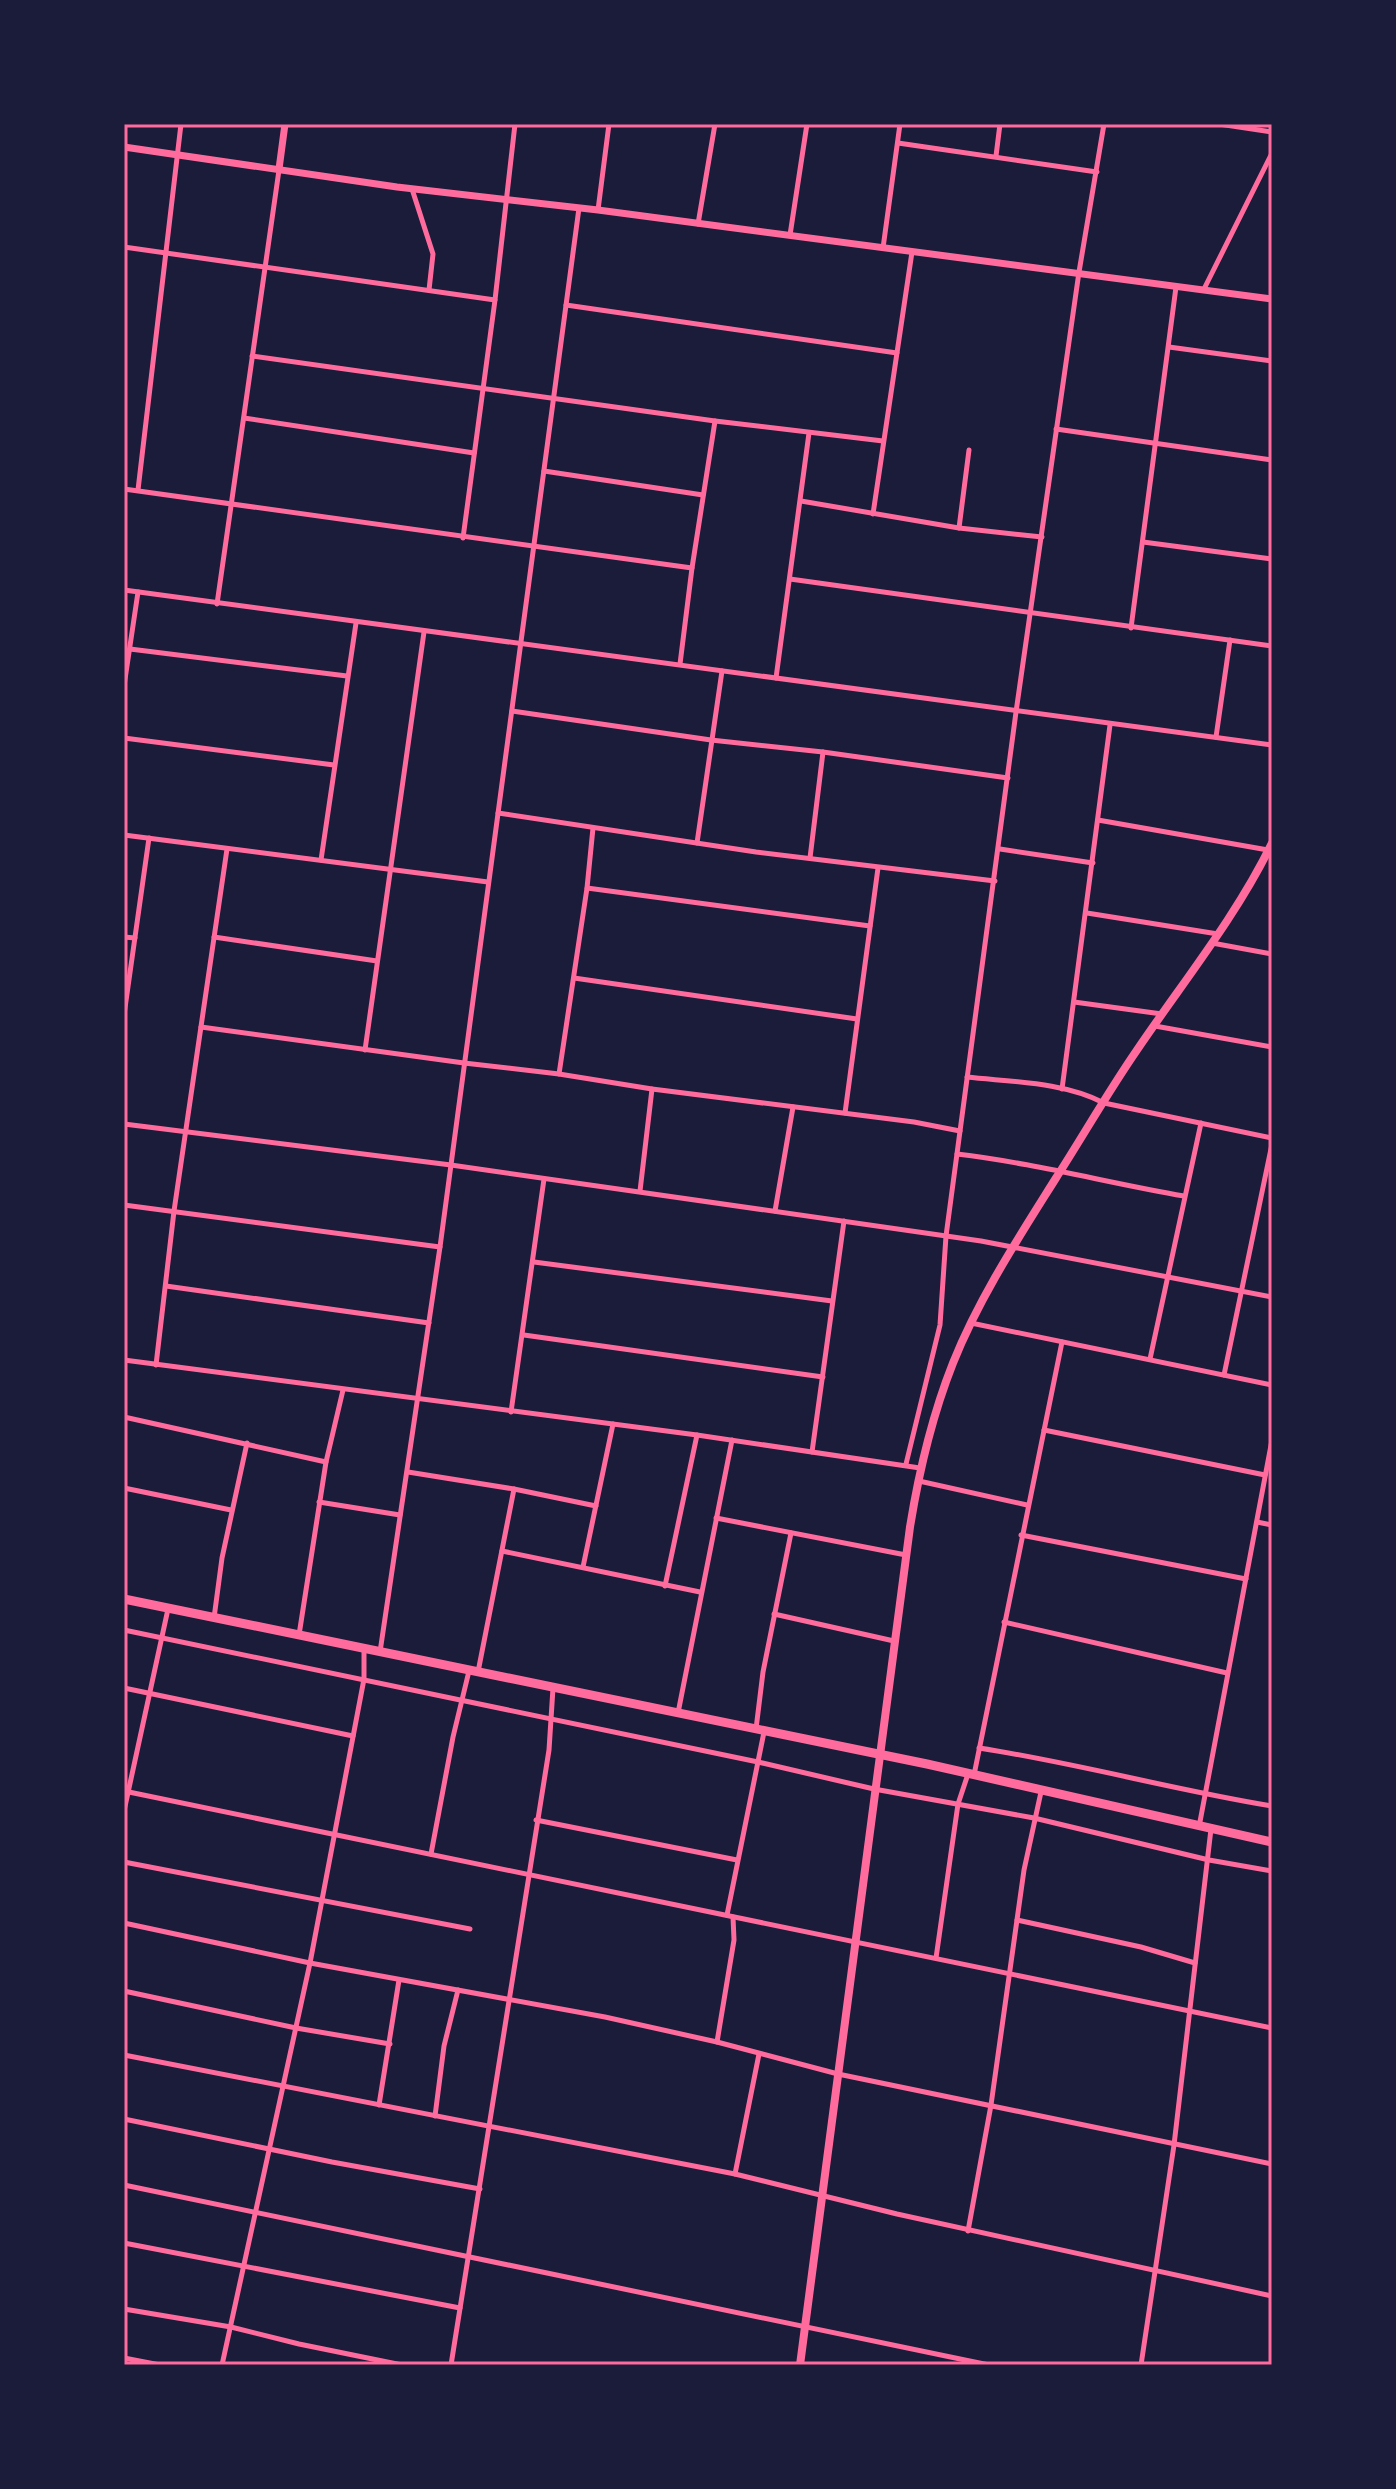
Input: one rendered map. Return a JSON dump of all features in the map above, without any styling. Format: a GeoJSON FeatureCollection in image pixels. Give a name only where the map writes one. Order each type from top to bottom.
{"type":"FeatureCollection","features":[{"type":"Feature","properties":{"kind":"main road"},"geometry":{"type":"LineString","coordinates":[[800,2365],[894,1641],[920,1468],[945,1384],[971,1323],[1014,1248],[1154,1026],[1268,861],[1270,846]]}},
{"type":"Feature","properties":{"kind":"main road"},"geometry":{"type":"LineString","coordinates":[[124,1599],[879,1755],[1272,1842]]}},
{"type":"Feature","properties":{"kind":"street"},"geometry":{"type":"LineString","coordinates":[[138,490],[181,124]]}},
{"type":"Feature","properties":{"kind":"street"},"geometry":{"type":"LineString","coordinates":[[217,604],[285,124]]}},
{"type":"Feature","properties":{"kind":"street"},"geometry":{"type":"LineString","coordinates":[[463,538],[515,124]]}},
{"type":"Feature","properties":{"kind":"street"},"geometry":{"type":"LineString","coordinates":[[598,210],[609,124]]}},
{"type":"Feature","properties":{"kind":"street"},"geometry":{"type":"LineString","coordinates":[[698,224],[715,124]]}},
{"type":"Feature","properties":{"kind":"street"},"geometry":{"type":"LineString","coordinates":[[790,235],[807,124]]}},
{"type":"Feature","properties":{"kind":"street"},"geometry":{"type":"LineString","coordinates":[[883,248],[900,124]]}},
{"type":"Feature","properties":{"kind":"street"},"geometry":{"type":"LineString","coordinates":[[996,156],[1000,124]]}},
{"type":"Feature","properties":{"kind":"street"},"geometry":{"type":"LineString","coordinates":[[906,1464],[940,1325],[946,1236],[1016,712],[1079,272],[1104,124]]}},
{"type":"Feature","properties":{"kind":"street"},"geometry":{"type":"LineString","coordinates":[[1219,124],[1272,132]]}},
{"type":"Feature","properties":{"kind":"street"},"geometry":{"type":"LineString","coordinates":[[898,143],[1097,172]]}},
{"type":"Feature","properties":{"kind":"street"},"geometry":{"type":"LineString","coordinates":[[124,147],[412,189],[598,210],[1272,299]]}},
{"type":"Feature","properties":{"kind":"street"},"geometry":{"type":"LineString","coordinates":[[1204,289],[1272,153]]}},
{"type":"Feature","properties":{"kind":"street"},"geometry":{"type":"LineString","coordinates":[[412,189],[433,254],[429,290]]}},
{"type":"Feature","properties":{"kind":"street"},"geometry":{"type":"LineString","coordinates":[[380,1652],[419,1400],[579,208]]}},
{"type":"Feature","properties":{"kind":"street"},"geometry":{"type":"LineString","coordinates":[[124,247],[495,300]]}},
{"type":"Feature","properties":{"kind":"street"},"geometry":{"type":"LineString","coordinates":[[873,514],[912,252]]}},
{"type":"Feature","properties":{"kind":"street"},"geometry":{"type":"LineString","coordinates":[[1131,628],[1176,287]]}},
{"type":"Feature","properties":{"kind":"street"},"geometry":{"type":"LineString","coordinates":[[566,305],[897,353]]}},
{"type":"Feature","properties":{"kind":"street"},"geometry":{"type":"LineString","coordinates":[[1169,347],[1272,361]]}},
{"type":"Feature","properties":{"kind":"street"},"geometry":{"type":"LineString","coordinates":[[252,356],[715,421],[883,441]]}},
{"type":"Feature","properties":{"kind":"street"},"geometry":{"type":"LineString","coordinates":[[244,418],[474,453]]}},
{"type":"Feature","properties":{"kind":"street"},"geometry":{"type":"LineString","coordinates":[[680,664],[715,421]]}},
{"type":"Feature","properties":{"kind":"street"},"geometry":{"type":"LineString","coordinates":[[1056,429],[1272,460]]}},
{"type":"Feature","properties":{"kind":"street"},"geometry":{"type":"LineString","coordinates":[[776,678],[809,433]]}},
{"type":"Feature","properties":{"kind":"street"},"geometry":{"type":"LineString","coordinates":[[959,528],[969,450]]}},
{"type":"Feature","properties":{"kind":"street"},"geometry":{"type":"LineString","coordinates":[[544,471],[703,495]]}},
{"type":"Feature","properties":{"kind":"street"},"geometry":{"type":"LineString","coordinates":[[124,489],[692,568]]}},
{"type":"Feature","properties":{"kind":"street"},"geometry":{"type":"LineString","coordinates":[[801,501],[959,528],[1042,537]]}},
{"type":"Feature","properties":{"kind":"street"},"geometry":{"type":"LineString","coordinates":[[1143,542],[1272,559]]}},
{"type":"Feature","properties":{"kind":"street"},"geometry":{"type":"LineString","coordinates":[[790,579],[1272,646]]}},
{"type":"Feature","properties":{"kind":"street"},"geometry":{"type":"LineString","coordinates":[[124,590],[1272,745]]}},
{"type":"Feature","properties":{"kind":"street"},"geometry":{"type":"LineString","coordinates":[[124,686],[138,592]]}},
{"type":"Feature","properties":{"kind":"street"},"geometry":{"type":"LineString","coordinates":[[321,860],[356,623]]}},
{"type":"Feature","properties":{"kind":"street"},"geometry":{"type":"LineString","coordinates":[[365,1050],[424,632]]}},
{"type":"Feature","properties":{"kind":"street"},"geometry":{"type":"LineString","coordinates":[[1216,737],[1230,640]]}},
{"type":"Feature","properties":{"kind":"street"},"geometry":{"type":"LineString","coordinates":[[130,649],[347,676]]}},
{"type":"Feature","properties":{"kind":"street"},"geometry":{"type":"LineString","coordinates":[[697,843],[722,671]]}},
{"type":"Feature","properties":{"kind":"street"},"geometry":{"type":"LineString","coordinates":[[512,711],[1008,778]]}},
{"type":"Feature","properties":{"kind":"street"},"geometry":{"type":"LineString","coordinates":[[1062,1089],[1110,725]]}},
{"type":"Feature","properties":{"kind":"street"},"geometry":{"type":"LineString","coordinates":[[124,738],[334,765]]}},
{"type":"Feature","properties":{"kind":"street"},"geometry":{"type":"LineString","coordinates":[[810,858],[823,752]]}},
{"type":"Feature","properties":{"kind":"street"},"geometry":{"type":"LineString","coordinates":[[498,813],[878,868],[995,881]]}},
{"type":"Feature","properties":{"kind":"street"},"geometry":{"type":"LineString","coordinates":[[1098,820],[1270,846]]}},
{"type":"Feature","properties":{"kind":"street"},"geometry":{"type":"LineString","coordinates":[[559,1074],[593,828]]}},
{"type":"Feature","properties":{"kind":"street"},"geometry":{"type":"LineString","coordinates":[[124,835],[488,882]]}},
{"type":"Feature","properties":{"kind":"street"},"geometry":{"type":"LineString","coordinates":[[124,1015],[149,838]]}},
{"type":"Feature","properties":{"kind":"street"},"geometry":{"type":"LineString","coordinates":[[156,1365],[174,1211],[227,849]]}},
{"type":"Feature","properties":{"kind":"street"},"geometry":{"type":"LineString","coordinates":[[1000,849],[1093,863]]}},
{"type":"Feature","properties":{"kind":"street"},"geometry":{"type":"LineString","coordinates":[[845,1113],[878,868]]}},
{"type":"Feature","properties":{"kind":"street"},"geometry":{"type":"LineString","coordinates":[[587,888],[870,926]]}},
{"type":"Feature","properties":{"kind":"street"},"geometry":{"type":"LineString","coordinates":[[1087,913],[1218,934]]}},
{"type":"Feature","properties":{"kind":"street"},"geometry":{"type":"LineString","coordinates":[[124,937],[135,938]]}},
{"type":"Feature","properties":{"kind":"street"},"geometry":{"type":"LineString","coordinates":[[214,937],[377,961]]}},
{"type":"Feature","properties":{"kind":"street"},"geometry":{"type":"LineString","coordinates":[[1212,943],[1272,954]]}},
{"type":"Feature","properties":{"kind":"street"},"geometry":{"type":"LineString","coordinates":[[574,978],[857,1019]]}},
{"type":"Feature","properties":{"kind":"street"},"geometry":{"type":"LineString","coordinates":[[1074,1002],[1162,1014]]}},
{"type":"Feature","properties":{"kind":"street"},"geometry":{"type":"LineString","coordinates":[[1154,1026],[1272,1047]]}},
{"type":"Feature","properties":{"kind":"street"},"geometry":{"type":"LineString","coordinates":[[201,1027],[960,1131]]}},
{"type":"Feature","properties":{"kind":"street"},"geometry":{"type":"LineString","coordinates":[[967,1077],[1062,1089],[1085,1094],[1104,1103],[1272,1138]]}},
{"type":"Feature","properties":{"kind":"street"},"geometry":{"type":"LineString","coordinates":[[640,1191],[652,1089]]}},
{"type":"Feature","properties":{"kind":"street"},"geometry":{"type":"LineString","coordinates":[[775,1211],[793,1107]]}},
{"type":"Feature","properties":{"kind":"street"},"geometry":{"type":"LineString","coordinates":[[1150,1359],[1201,1123]]}},
{"type":"Feature","properties":{"kind":"street"},"geometry":{"type":"LineString","coordinates":[[124,1124],[451,1165],[946,1236],[1272,1297]]}},
{"type":"Feature","properties":{"kind":"street"},"geometry":{"type":"LineString","coordinates":[[1224,1375],[1272,1144]]}},
{"type":"Feature","properties":{"kind":"street"},"geometry":{"type":"LineString","coordinates":[[957,1154],[1034,1165],[1060,1173],[1184,1196]]}},
{"type":"Feature","properties":{"kind":"street"},"geometry":{"type":"LineString","coordinates":[[511,1412],[544,1179]]}},
{"type":"Feature","properties":{"kind":"street"},"geometry":{"type":"LineString","coordinates":[[124,1205],[440,1247]]}},
{"type":"Feature","properties":{"kind":"street"},"geometry":{"type":"LineString","coordinates":[[812,1452],[844,1221]]}},
{"type":"Feature","properties":{"kind":"street"},"geometry":{"type":"LineString","coordinates":[[534,1262],[832,1301]]}},
{"type":"Feature","properties":{"kind":"street"},"geometry":{"type":"LineString","coordinates":[[166,1286],[429,1323]]}},
{"type":"Feature","properties":{"kind":"street"},"geometry":{"type":"LineString","coordinates":[[971,1323],[1272,1385]]}},
{"type":"Feature","properties":{"kind":"street"},"geometry":{"type":"LineString","coordinates":[[524,1335],[823,1377]]}},
{"type":"Feature","properties":{"kind":"street"},"geometry":{"type":"LineString","coordinates":[[936,1958],[958,1804],[979,1748],[1062,1342]]}},
{"type":"Feature","properties":{"kind":"street"},"geometry":{"type":"LineString","coordinates":[[124,1360],[697,1435],[920,1468]]}},
{"type":"Feature","properties":{"kind":"street"},"geometry":{"type":"LineString","coordinates":[[299,1635],[326,1462],[343,1390]]}},
{"type":"Feature","properties":{"kind":"street"},"geometry":{"type":"LineString","coordinates":[[124,1417],[326,1462]]}},
{"type":"Feature","properties":{"kind":"street"},"geometry":{"type":"LineString","coordinates":[[583,1567],[613,1424]]}},
{"type":"Feature","properties":{"kind":"street"},"geometry":{"type":"LineString","coordinates":[[1044,1430],[1265,1475]]}},
{"type":"Feature","properties":{"kind":"street"},"geometry":{"type":"LineString","coordinates":[[665,1586],[697,1435]]}},
{"type":"Feature","properties":{"kind":"street"},"geometry":{"type":"LineString","coordinates":[[678,1714],[732,1440]]}},
{"type":"Feature","properties":{"kind":"street"},"geometry":{"type":"LineString","coordinates":[[1199,1827],[1272,1440]]}},
{"type":"Feature","properties":{"kind":"street"},"geometry":{"type":"LineString","coordinates":[[214,1618],[231,1510],[247,1443]]}},
{"type":"Feature","properties":{"kind":"street"},"geometry":{"type":"LineString","coordinates":[[408,1472],[596,1506]]}},
{"type":"Feature","properties":{"kind":"street"},"geometry":{"type":"LineString","coordinates":[[918,1481],[1027,1505]]}},
{"type":"Feature","properties":{"kind":"street"},"geometry":{"type":"LineString","coordinates":[[124,1488],[231,1510]]}},
{"type":"Feature","properties":{"kind":"street"},"geometry":{"type":"LineString","coordinates":[[431,1854],[462,1701],[473,1671],[514,1489]]}},
{"type":"Feature","properties":{"kind":"street"},"geometry":{"type":"LineString","coordinates":[[319,1502],[400,1515]]}},
{"type":"Feature","properties":{"kind":"street"},"geometry":{"type":"LineString","coordinates":[[716,1518],[907,1556]]}},
{"type":"Feature","properties":{"kind":"street"},"geometry":{"type":"LineString","coordinates":[[1257,1522],[1272,1525]]}},
{"type":"Feature","properties":{"kind":"street"},"geometry":{"type":"LineString","coordinates":[[717,2042],[734,1940],[730,1916],[737,1860],[758,1762],[763,1672],[791,1533]]}},
{"type":"Feature","properties":{"kind":"street"},"geometry":{"type":"LineString","coordinates":[[1021,1535],[1246,1579]]}},
{"type":"Feature","properties":{"kind":"street"},"geometry":{"type":"LineString","coordinates":[[502,1551],[700,1592]]}},
{"type":"Feature","properties":{"kind":"street"},"geometry":{"type":"LineString","coordinates":[[124,1811],[169,1609]]}},
{"type":"Feature","properties":{"kind":"street"},"geometry":{"type":"LineString","coordinates":[[774,1614],[894,1641]]}},
{"type":"Feature","properties":{"kind":"street"},"geometry":{"type":"LineString","coordinates":[[1004,1622],[1227,1673]]}},
{"type":"Feature","properties":{"kind":"street"},"geometry":{"type":"LineString","coordinates":[[124,1630],[551,1718],[874,1789],[1034,1818],[1209,1860],[1272,1871]]}},
{"type":"Feature","properties":{"kind":"street"},"geometry":{"type":"LineString","coordinates":[[222,2365],[310,1963],[364,1679],[364,1648]]}},
{"type":"Feature","properties":{"kind":"street"},"geometry":{"type":"LineString","coordinates":[[124,1688],[353,1736]]}},
{"type":"Feature","properties":{"kind":"street"},"geometry":{"type":"LineString","coordinates":[[451,2365],[529,1874],[553,1688]]}},
{"type":"Feature","properties":{"kind":"street"},"geometry":{"type":"LineString","coordinates":[[979,1748],[1272,1806]]}},
{"type":"Feature","properties":{"kind":"street"},"geometry":{"type":"LineString","coordinates":[[126,1791],[1272,2028]]}},
{"type":"Feature","properties":{"kind":"street"},"geometry":{"type":"LineString","coordinates":[[968,2231],[991,2105],[1008,1973],[1041,1792]]}},
{"type":"Feature","properties":{"kind":"street"},"geometry":{"type":"LineString","coordinates":[[536,1820],[737,1860]]}},
{"type":"Feature","properties":{"kind":"street"},"geometry":{"type":"LineString","coordinates":[[1141,2365],[1174,2145],[1211,1829]]}},
{"type":"Feature","properties":{"kind":"street"},"geometry":{"type":"LineString","coordinates":[[124,1862],[470,1929]]}},
{"type":"Feature","properties":{"kind":"street"},"geometry":{"type":"LineString","coordinates":[[1017,1920],[1141,1947],[1195,1963]]}},
{"type":"Feature","properties":{"kind":"street"},"geometry":{"type":"LineString","coordinates":[[124,1923],[310,1963],[510,1998],[717,2042],[838,2074],[1272,2164]]}},
{"type":"Feature","properties":{"kind":"street"},"geometry":{"type":"LineString","coordinates":[[379,2105],[399,1980]]}},
{"type":"Feature","properties":{"kind":"street"},"geometry":{"type":"LineString","coordinates":[[435,2116],[444,2046],[458,1990]]}},
{"type":"Feature","properties":{"kind":"street"},"geometry":{"type":"LineString","coordinates":[[124,1991],[296,2028],[390,2044]]}},
{"type":"Feature","properties":{"kind":"street"},"geometry":{"type":"LineString","coordinates":[[735,2174],[759,2054]]}},
{"type":"Feature","properties":{"kind":"street"},"geometry":{"type":"LineString","coordinates":[[124,2055],[735,2174],[968,2231],[1272,2296]]}},
{"type":"Feature","properties":{"kind":"street"},"geometry":{"type":"LineString","coordinates":[[124,2119],[480,2189]]}},
{"type":"Feature","properties":{"kind":"street"},"geometry":{"type":"LineString","coordinates":[[124,2185],[989,2365]]}},
{"type":"Feature","properties":{"kind":"street"},"geometry":{"type":"LineString","coordinates":[[124,2243],[460,2308]]}},
{"type":"Feature","properties":{"kind":"street"},"geometry":{"type":"LineString","coordinates":[[124,2309],[231,2327],[402,2365]]}},
{"type":"Feature","properties":{"kind":"street"},"geometry":{"type":"LineString","coordinates":[[124,2358],[160,2365]]}}]}
